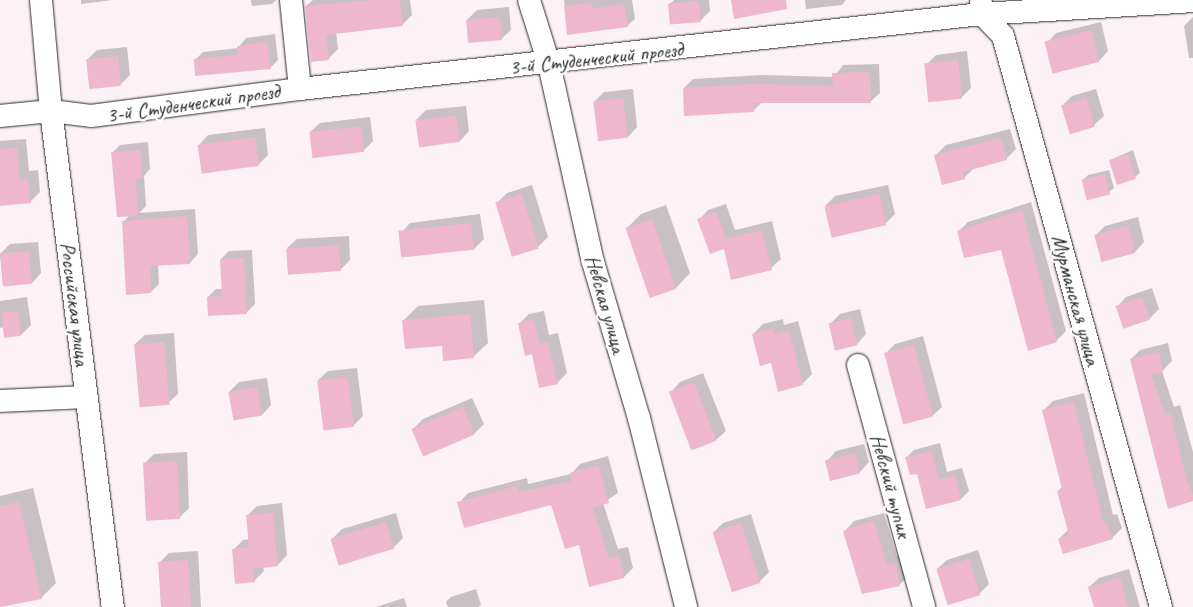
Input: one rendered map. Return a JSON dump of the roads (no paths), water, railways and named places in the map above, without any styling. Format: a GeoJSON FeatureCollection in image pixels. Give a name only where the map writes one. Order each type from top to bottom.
{"type":"FeatureCollection","features":[{"type":"Feature","properties":{"kind":"street","name":"Российская улица"},"geometry":{"type":"LineString","coordinates":[[41,0],[50,111],[113,607]]}},
{"type":"Feature","properties":{"kind":"street"},"geometry":{"type":"LineString","coordinates":[[290,0],[300,88]]}},
{"type":"Feature","properties":{"kind":"street","name":"Невская улица"},"geometry":{"type":"LineString","coordinates":[[529,0],[549,64],[593,262],[639,418],[686,607]]}},
{"type":"Feature","properties":{"kind":"street","name":"3-й Студенческий проезд"},"geometry":{"type":"LineString","coordinates":[[0,116],[50,111],[91,116],[300,88],[549,64],[982,7],[1193,1]]}},
{"type":"Feature","properties":{"kind":"street","name":"Мурманская улица"},"geometry":{"type":"LineString","coordinates":[[982,7],[1003,36],[1161,607]]}},
{"type":"Feature","properties":{"kind":"street","name":"Невский тупик"},"geometry":{"type":"LineString","coordinates":[[858,366],[924,607]]}},
{"type":"Feature","properties":{"kind":"street"},"geometry":{"type":"LineString","coordinates":[[0,401],[86,397]]}}]}
